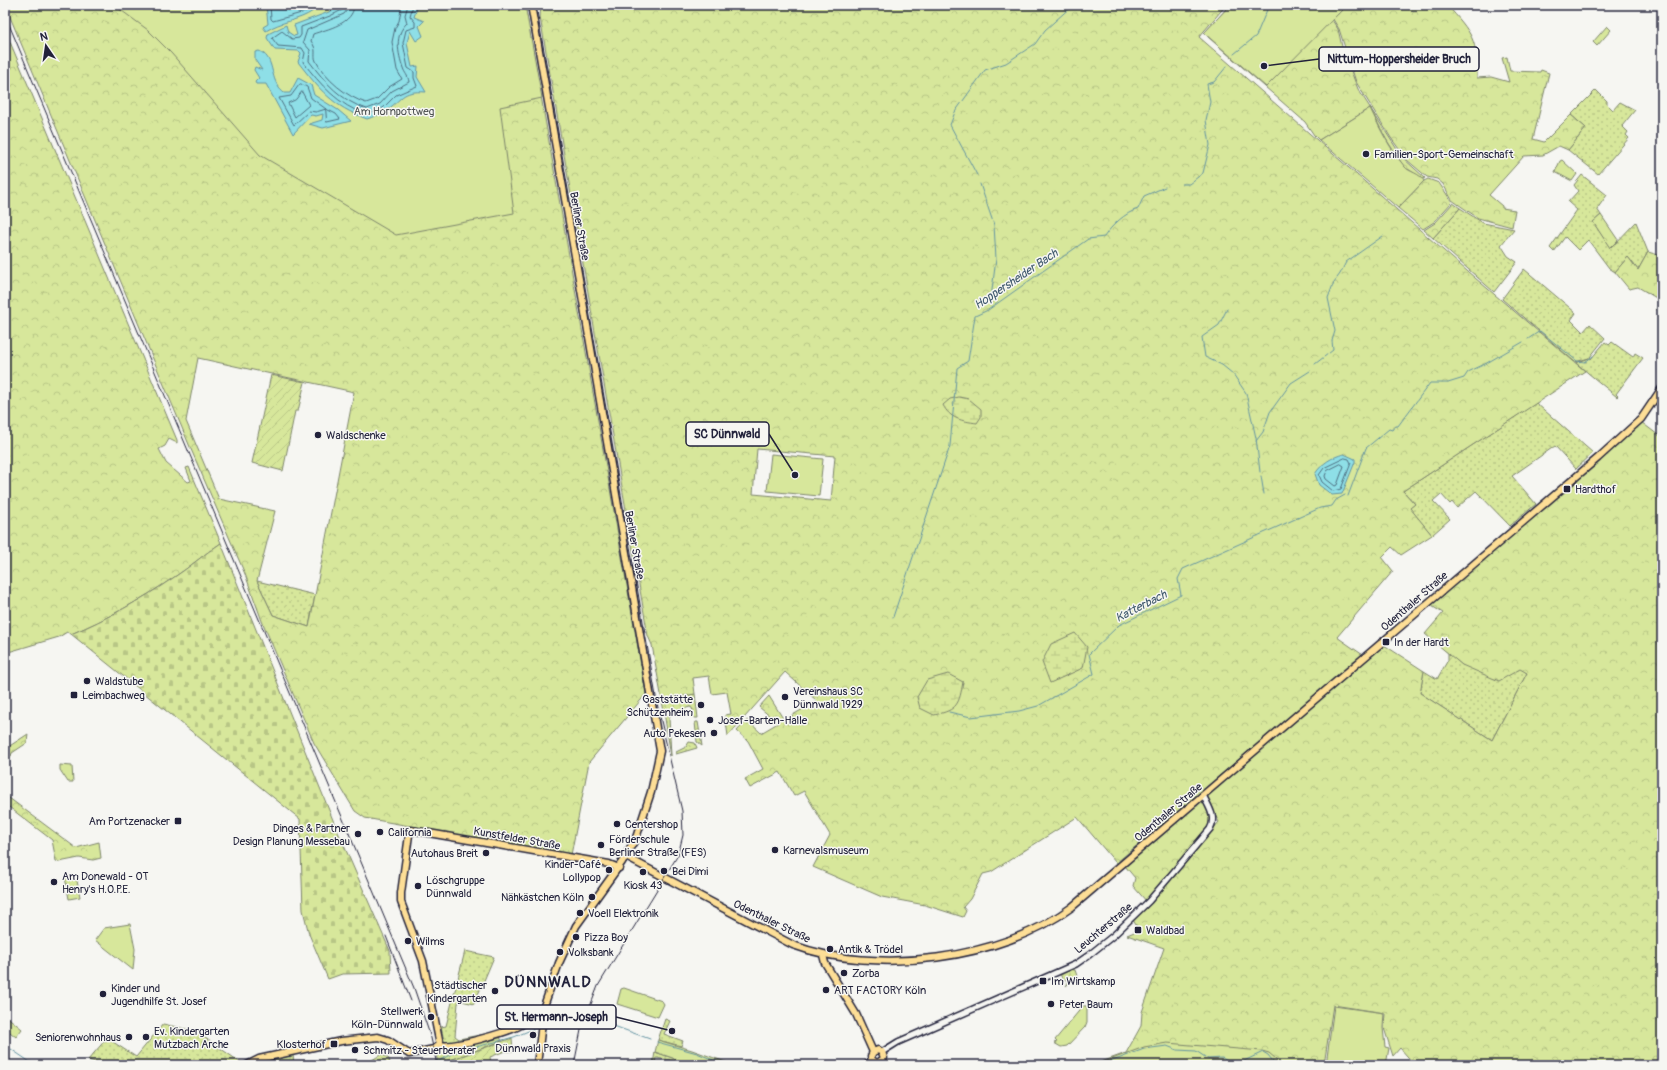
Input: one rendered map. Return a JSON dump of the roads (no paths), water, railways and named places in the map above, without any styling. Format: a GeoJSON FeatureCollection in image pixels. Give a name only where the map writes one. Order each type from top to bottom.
{"type":"FeatureCollection","features":[{"type":"Feature","properties":{"kind":"main road","name":"Berliner Straße"},"geometry":{"type":"LineString","coordinates":[[531,5],[659,746],[657,770],[650,798],[639,831],[626,856],[572,935],[547,996],[543,1012],[537,1065]]}},
{"type":"Feature","properties":{"kind":"main road","name":"Odenthaler Straße"},"geometry":{"type":"LineString","coordinates":[[626,856],[787,942],[823,955],[866,960],[923,958],[951,955],[986,948],[1031,932],[1072,907],[1581,473],[1641,419],[1662,388]]}},
{"type":"Feature","properties":{"kind":"main road","name":"Kunstfelder Straße"},"geometry":{"type":"LineString","coordinates":[[440,1045],[423,961],[401,902],[409,835],[411,830],[609,864],[618,868]]}},
{"type":"Feature","properties":{"kind":"main road"},"geometry":{"type":"LineString","coordinates":[[823,955],[825,963],[859,1019],[873,1052],[871,1056],[872,1060],[877,1063],[883,1063],[884,1058],[882,1052],[878,1050],[873,1052]]}},
{"type":"Feature","properties":{"kind":"main road"},"geometry":{"type":"LineString","coordinates":[[248,1065],[259,1059],[341,1041],[383,1038],[409,1054],[434,1050],[440,1045],[453,1045],[518,1027],[537,1014],[543,1012]]}},
{"type":"Feature","properties":{"kind":"street","name":"Leuchterstraße"},"geometry":{"type":"LineString","coordinates":[[882,1052],[898,1042],[1076,964],[1109,940],[1149,901],[1210,829],[1214,820],[1202,795]]}},
{"type":"Feature","properties":{"kind":"street"},"geometry":{"type":"LineString","coordinates":[[866,1065],[872,1060]]}},
{"type":"Feature","properties":{"kind":"water"},"geometry":{"type":"Polygon","coordinates":[[[266,5],[309,5],[312,7],[313,11],[302,17],[278,25],[266,31],[263,27],[268,24],[266,5]]]}},
{"type":"Feature","properties":{"kind":"water"},"geometry":{"type":"Polygon","coordinates":[[[342,5],[418,5],[414,17],[424,21],[419,26],[423,36],[416,41],[410,31],[407,43],[412,67],[418,66],[417,77],[426,92],[406,94],[385,111],[367,119],[345,109],[320,89],[298,62],[301,53],[299,51],[275,50],[267,38],[268,34],[286,25],[288,32],[294,36],[297,35],[294,25],[329,12],[342,5]]]}},
{"type":"Feature","properties":{"kind":"water"},"geometry":{"type":"Polygon","coordinates":[[[259,51],[267,57],[279,88],[284,93],[290,93],[298,78],[311,85],[314,95],[338,110],[351,121],[323,128],[309,124],[322,120],[323,114],[316,116],[311,115],[293,134],[266,84],[256,84],[255,82],[259,78],[254,70],[255,67],[262,70],[255,60],[255,52],[259,51]]]}},
{"type":"Feature","properties":{"kind":"water"},"geometry":{"type":"Polygon","coordinates":[[[1344,454],[1355,459],[1355,462],[1342,494],[1332,495],[1319,485],[1315,474],[1328,461],[1344,454]]]}},
{"type":"Feature","properties":{"kind":"waterway"},"geometry":{"type":"LineString","coordinates":[[977,175],[950,125],[955,112],[985,70],[1006,63],[1035,44],[1045,30],[1073,5]]}},
{"type":"Feature","properties":{"kind":"waterway","name":"Hoppersheider Bach"},"geometry":{"type":"LineString","coordinates":[[1234,54],[1256,36],[1269,5]]}},
{"type":"Feature","properties":{"kind":"waterway","name":"Hoppersheider Bach"},"geometry":{"type":"LineString","coordinates":[[1182,184],[1189,184],[1203,173],[1210,145],[1206,120],[1210,102],[1207,84],[1214,82],[1227,66]]}},
{"type":"Feature","properties":{"kind":"waterway"},"geometry":{"type":"LineString","coordinates":[[980,184],[994,225],[996,259],[991,298]]}},
{"type":"Feature","properties":{"kind":"waterway","name":"Hoppersheider Bach"},"geometry":{"type":"LineString","coordinates":[[893,617],[950,446],[957,368],[968,361],[975,316],[988,310],[1088,239],[1104,237],[1119,220],[1128,213],[1138,209],[1144,196],[1165,187]]}},
{"type":"Feature","properties":{"kind":"waterway"},"geometry":{"type":"LineString","coordinates":[[1315,364],[1333,350],[1332,341],[1335,331],[1328,298],[1334,282],[1346,262],[1383,236]]}},
{"type":"Feature","properties":{"kind":"waterway"},"geometry":{"type":"LineString","coordinates":[[1227,309],[1219,325],[1202,337],[1205,357],[1222,365],[1233,374],[1246,393],[1256,438],[1260,472]]}},
{"type":"Feature","properties":{"kind":"waterway","name":"Katterbach"},"geometry":{"type":"LineString","coordinates":[[1528,339],[1540,331],[1577,361],[1585,362],[1593,356]]}},
{"type":"Feature","properties":{"kind":"waterway","name":"Katterbach"},"geometry":{"type":"LineString","coordinates":[[1348,496],[1366,448],[1389,429],[1392,430],[1395,426],[1398,426],[1430,383],[1448,383],[1464,378],[1468,372],[1523,342]]}},
{"type":"Feature","properties":{"kind":"waterway"},"geometry":{"type":"LineString","coordinates":[[1256,441],[1263,432],[1270,412],[1291,383],[1310,371]]}},
{"type":"Feature","properties":{"kind":"waterway"},"geometry":{"type":"LineString","coordinates":[[1261,476],[1264,494]]}},
{"type":"Feature","properties":{"kind":"waterway","name":"Katterbach"},"geometry":{"type":"LineString","coordinates":[[949,712],[971,717],[1019,711],[1038,706],[1094,674],[1089,654],[1119,625],[1181,595],[1178,579],[1183,569],[1320,508],[1332,506],[1336,500],[1345,495]]}},
{"type":"Feature","properties":{"kind":"waterway"},"geometry":{"type":"LineString","coordinates":[[547,1023],[568,1018],[607,1024]]}},
{"type":"Feature","properties":{"kind":"waterway"},"geometry":{"type":"LineString","coordinates":[[611,1025],[650,1039]]}},
{"type":"Feature","properties":{"kind":"waterway"},"geometry":{"type":"LineString","coordinates":[[425,1065],[439,1061],[453,1053],[514,1037],[538,1027]]}},
{"type":"Feature","properties":{"kind":"waterway"},"geometry":{"type":"LineString","coordinates":[[657,1042],[697,1053],[725,1065]]}},
{"type":"Feature","properties":{"kind":"waterway"},"geometry":{"type":"LineString","coordinates":[[5,1045],[30,1062],[46,1065]]}},
{"type":"Feature","properties":{"kind":"waterway"},"geometry":{"type":"LineString","coordinates":[[1094,1065],[1110,1062],[1144,1049],[1167,1046],[1177,1050],[1196,1051],[1208,1059],[1222,1058],[1233,1064],[1242,1062],[1263,1052],[1268,1055],[1276,1065]]}},
{"type":"Feature","properties":{"kind":"tram line"},"geometry":{"type":"LineString","coordinates":[[536,5],[658,708],[682,811],[683,835],[678,855],[598,986],[581,1030],[574,1065]]}},
{"type":"Feature","properties":{"kind":"railway"},"geometry":{"type":"LineString","coordinates":[[5,15],[414,988],[431,1038],[437,1065]]}},
{"type":"Feature","properties":{"kind":"railway"},"geometry":{"type":"LineString","coordinates":[[386,936],[411,1001]]}},
{"type":"Feature","properties":{"kind":"place","name":"Nittum-Hoppersheider Bruch"},"geometry":{"type":"Point","coordinates":[1264,66]}},
{"type":"Feature","properties":{"kind":"place","name":"Familien-Sport-Gemeinschaft"},"geometry":{"type":"Point","coordinates":[1366,154]}},
{"type":"Feature","properties":{"kind":"place","name":"Waldschenke"},"geometry":{"type":"Point","coordinates":[318,435]}},
{"type":"Feature","properties":{"kind":"place","name":"SC Dünnwald"},"geometry":{"type":"Point","coordinates":[795,475]}},
{"type":"Feature","properties":{"kind":"place","name":"Hardthof"},"geometry":{"type":"Point","coordinates":[1567,489]}},
{"type":"Feature","properties":{"kind":"place","name":"In der Hardt"},"geometry":{"type":"Point","coordinates":[1386,642]}},
{"type":"Feature","properties":{"kind":"place","name":"Waldstube"},"geometry":{"type":"Point","coordinates":[87,681]}},
{"type":"Feature","properties":{"kind":"place","name":"Leimbachweg"},"geometry":{"type":"Point","coordinates":[74,695]}},
{"type":"Feature","properties":{"kind":"place","name":"Vereinshaus SC Dünnwald 1929"},"geometry":{"type":"Point","coordinates":[785,697]}},
{"type":"Feature","properties":{"kind":"place","name":"Gaststätte Schützenheim"},"geometry":{"type":"Point","coordinates":[701,705]}},
{"type":"Feature","properties":{"kind":"place","name":"Josef-Barten-Halle"},"geometry":{"type":"Point","coordinates":[710,720]}},
{"type":"Feature","properties":{"kind":"place","name":"Auto Pekesen"},"geometry":{"type":"Point","coordinates":[714,733]}},
{"type":"Feature","properties":{"kind":"place","name":"Am Portzenacker"},"geometry":{"type":"Point","coordinates":[178,821]}},
{"type":"Feature","properties":{"kind":"place","name":"Centershop"},"geometry":{"type":"Point","coordinates":[617,824]}},
{"type":"Feature","properties":{"kind":"place","name":"California"},"geometry":{"type":"Point","coordinates":[380,832]}},
{"type":"Feature","properties":{"kind":"place","name":"Dinges & Partner Design Planung Messebau"},"geometry":{"type":"Point","coordinates":[358,834]}},
{"type":"Feature","properties":{"kind":"place","name":"Förderschule Berliner Straße (FES)"},"geometry":{"type":"Point","coordinates":[601,845]}},
{"type":"Feature","properties":{"kind":"place","name":"Karnevalsmuseum"},"geometry":{"type":"Point","coordinates":[775,850]}},
{"type":"Feature","properties":{"kind":"place","name":"Autohaus Breit"},"geometry":{"type":"Point","coordinates":[486,853]}},
{"type":"Feature","properties":{"kind":"place","name":"Kinder-Café Lollypop"},"geometry":{"type":"Point","coordinates":[609,870]}},
{"type":"Feature","properties":{"kind":"place","name":"Bei Dimi"},"geometry":{"type":"Point","coordinates":[664,871]}},
{"type":"Feature","properties":{"kind":"place","name":"Kiosk 43"},"geometry":{"type":"Point","coordinates":[643,872]}},
{"type":"Feature","properties":{"kind":"place","name":"Am Donewald - OT Henry's H.O.P.E."},"geometry":{"type":"Point","coordinates":[54,882]}},
{"type":"Feature","properties":{"kind":"place","name":"Löschgruppe Dünnwald"},"geometry":{"type":"Point","coordinates":[418,886]}},
{"type":"Feature","properties":{"kind":"place","name":"Nähkästchen Köln"},"geometry":{"type":"Point","coordinates":[592,897]}},
{"type":"Feature","properties":{"kind":"place","name":"Voell Elektronik"},"geometry":{"type":"Point","coordinates":[580,913]}},
{"type":"Feature","properties":{"kind":"place","name":"Waldbad"},"geometry":{"type":"Point","coordinates":[1138,930]}},
{"type":"Feature","properties":{"kind":"place","name":"Pizza Boy"},"geometry":{"type":"Point","coordinates":[576,937]}},
{"type":"Feature","properties":{"kind":"place","name":"Wilms"},"geometry":{"type":"Point","coordinates":[408,941]}},
{"type":"Feature","properties":{"kind":"place","name":"Antik & Trödel"},"geometry":{"type":"Point","coordinates":[830,949]}},
{"type":"Feature","properties":{"kind":"place","name":"Volksbank"},"geometry":{"type":"Point","coordinates":[560,952]}},
{"type":"Feature","properties":{"kind":"place","name":"Zorba"},"geometry":{"type":"Point","coordinates":[844,973]}},
{"type":"Feature","properties":{"kind":"place","name":"Im Wirtskamp"},"geometry":{"type":"Point","coordinates":[1043,981]}},
{"type":"Feature","properties":{"kind":"place","name":"ART FACTORY Köln"},"geometry":{"type":"Point","coordinates":[826,990]}},
{"type":"Feature","properties":{"kind":"place","name":"Städtischer Kindergarten"},"geometry":{"type":"Point","coordinates":[495,991]}},
{"type":"Feature","properties":{"kind":"place","name":"Kinder und Jugendhilfe St. Josef"},"geometry":{"type":"Point","coordinates":[103,994]}},
{"type":"Feature","properties":{"kind":"place","name":"Peter Baum"},"geometry":{"type":"Point","coordinates":[1051,1004]}},
{"type":"Feature","properties":{"kind":"place","name":"Stellwerk Köln-Dünnwald"},"geometry":{"type":"Point","coordinates":[431,1017]}},
{"type":"Feature","properties":{"kind":"place","name":"St. Hermann-Joseph"},"geometry":{"type":"Point","coordinates":[672,1031]}},
{"type":"Feature","properties":{"kind":"place","name":"Dünnwald Praxis"},"geometry":{"type":"Point","coordinates":[533,1035]}},
{"type":"Feature","properties":{"kind":"place","name":"Seniorenwohnhaus"},"geometry":{"type":"Point","coordinates":[129,1037]}},
{"type":"Feature","properties":{"kind":"place","name":"Ev. Kindergarten Mutzbach Arche"},"geometry":{"type":"Point","coordinates":[146,1037]}},
{"type":"Feature","properties":{"kind":"place","name":"Klosterhof"},"geometry":{"type":"Point","coordinates":[334,1044]}},
{"type":"Feature","properties":{"kind":"place","name":"Schmitz - Steuerberater"},"geometry":{"type":"Point","coordinates":[355,1050]}},
{"type":"Feature","properties":{"kind":"district","name":"DÜNNWALD"},"geometry":{"type":"Point","coordinates":[548,982]}},
{"type":"Feature","properties":{"kind":"park label","name":"Am Hornpottweg"},"geometry":{"type":"Point","coordinates":[394,111]}}]}
